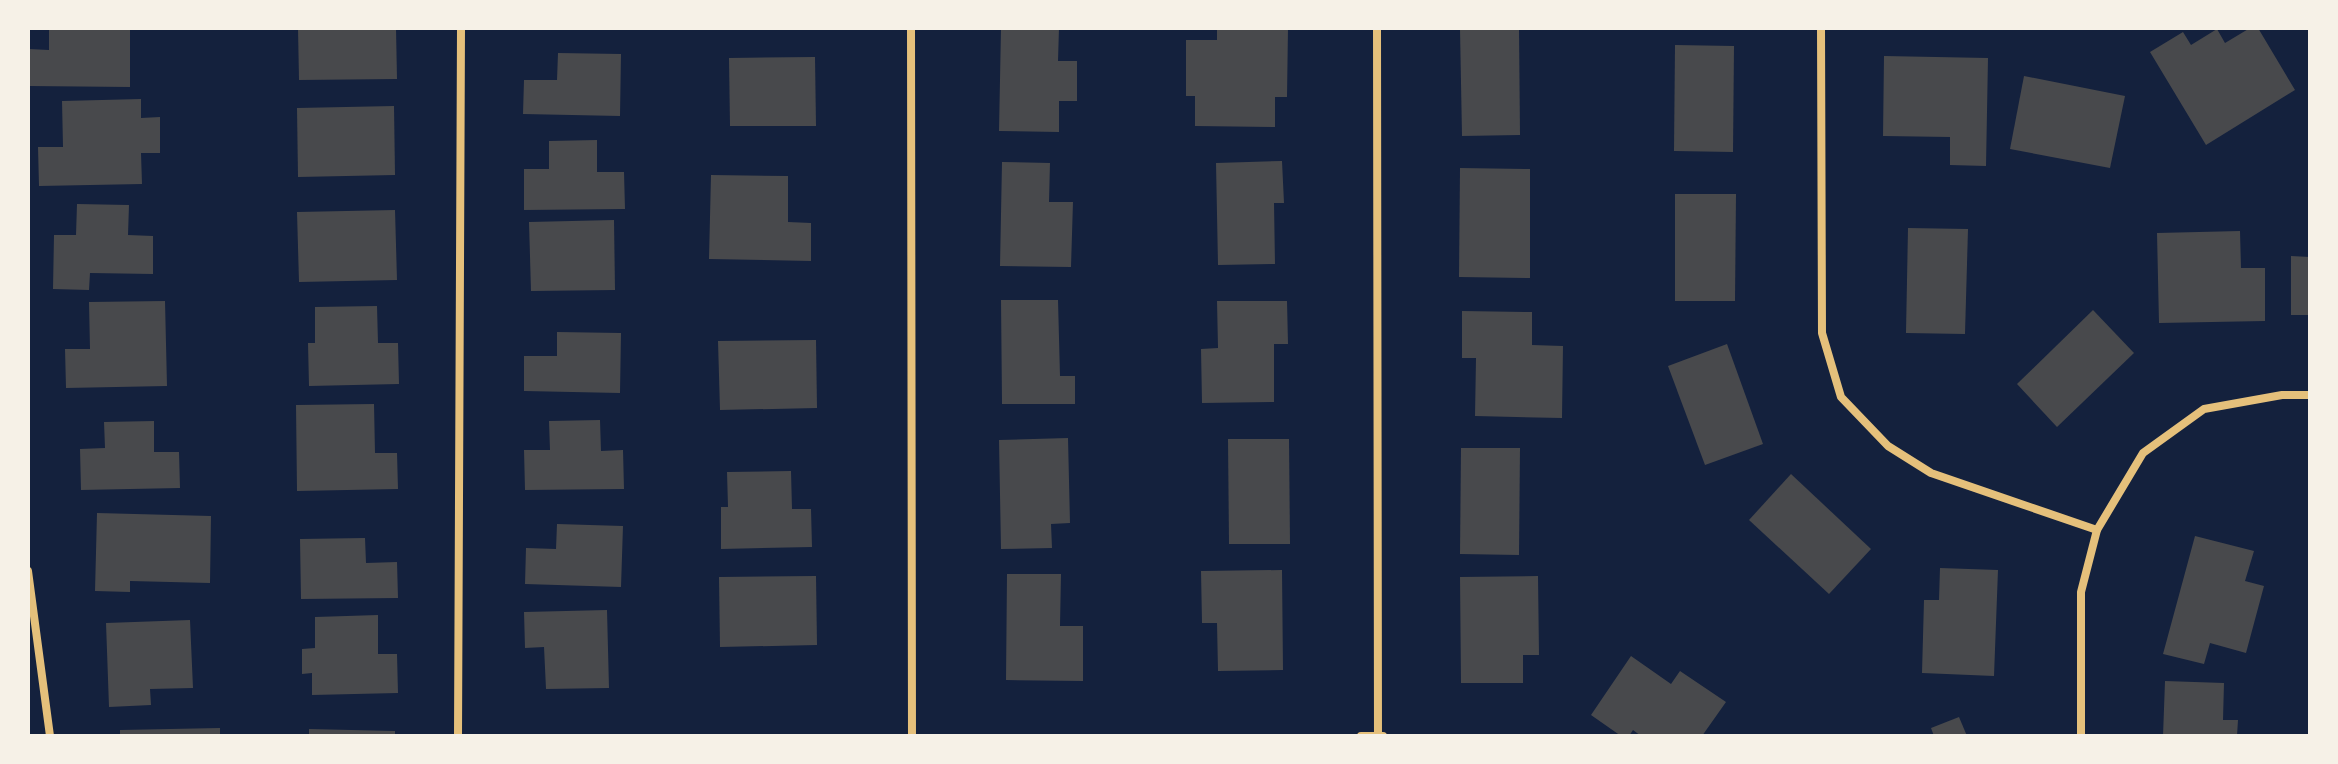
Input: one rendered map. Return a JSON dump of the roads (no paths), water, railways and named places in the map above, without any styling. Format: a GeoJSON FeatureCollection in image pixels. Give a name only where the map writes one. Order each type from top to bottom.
{"type":"FeatureCollection","features":[{"type":"Feature","properties":{"kind":"street"},"geometry":{"type":"LineString","coordinates":[[458,736],[461,28]]}},
{"type":"Feature","properties":{"kind":"street"},"geometry":{"type":"LineString","coordinates":[[911,28],[912,736]]}},
{"type":"Feature","properties":{"kind":"street"},"geometry":{"type":"LineString","coordinates":[[1361,736],[1381,736],[1377,28]]}},
{"type":"Feature","properties":{"kind":"street"},"geometry":{"type":"LineString","coordinates":[[1821,28],[1822,333],[1841,397],[1888,446],[1931,473],[2097,530]]}},
{"type":"Feature","properties":{"kind":"street"},"geometry":{"type":"LineString","coordinates":[[2081,736],[2081,592],[2097,530],[2143,453],[2204,409],[2282,395],[2310,395]]}},
{"type":"Feature","properties":{"kind":"street"},"geometry":{"type":"LineString","coordinates":[[28,571],[50,736]]}}]}
